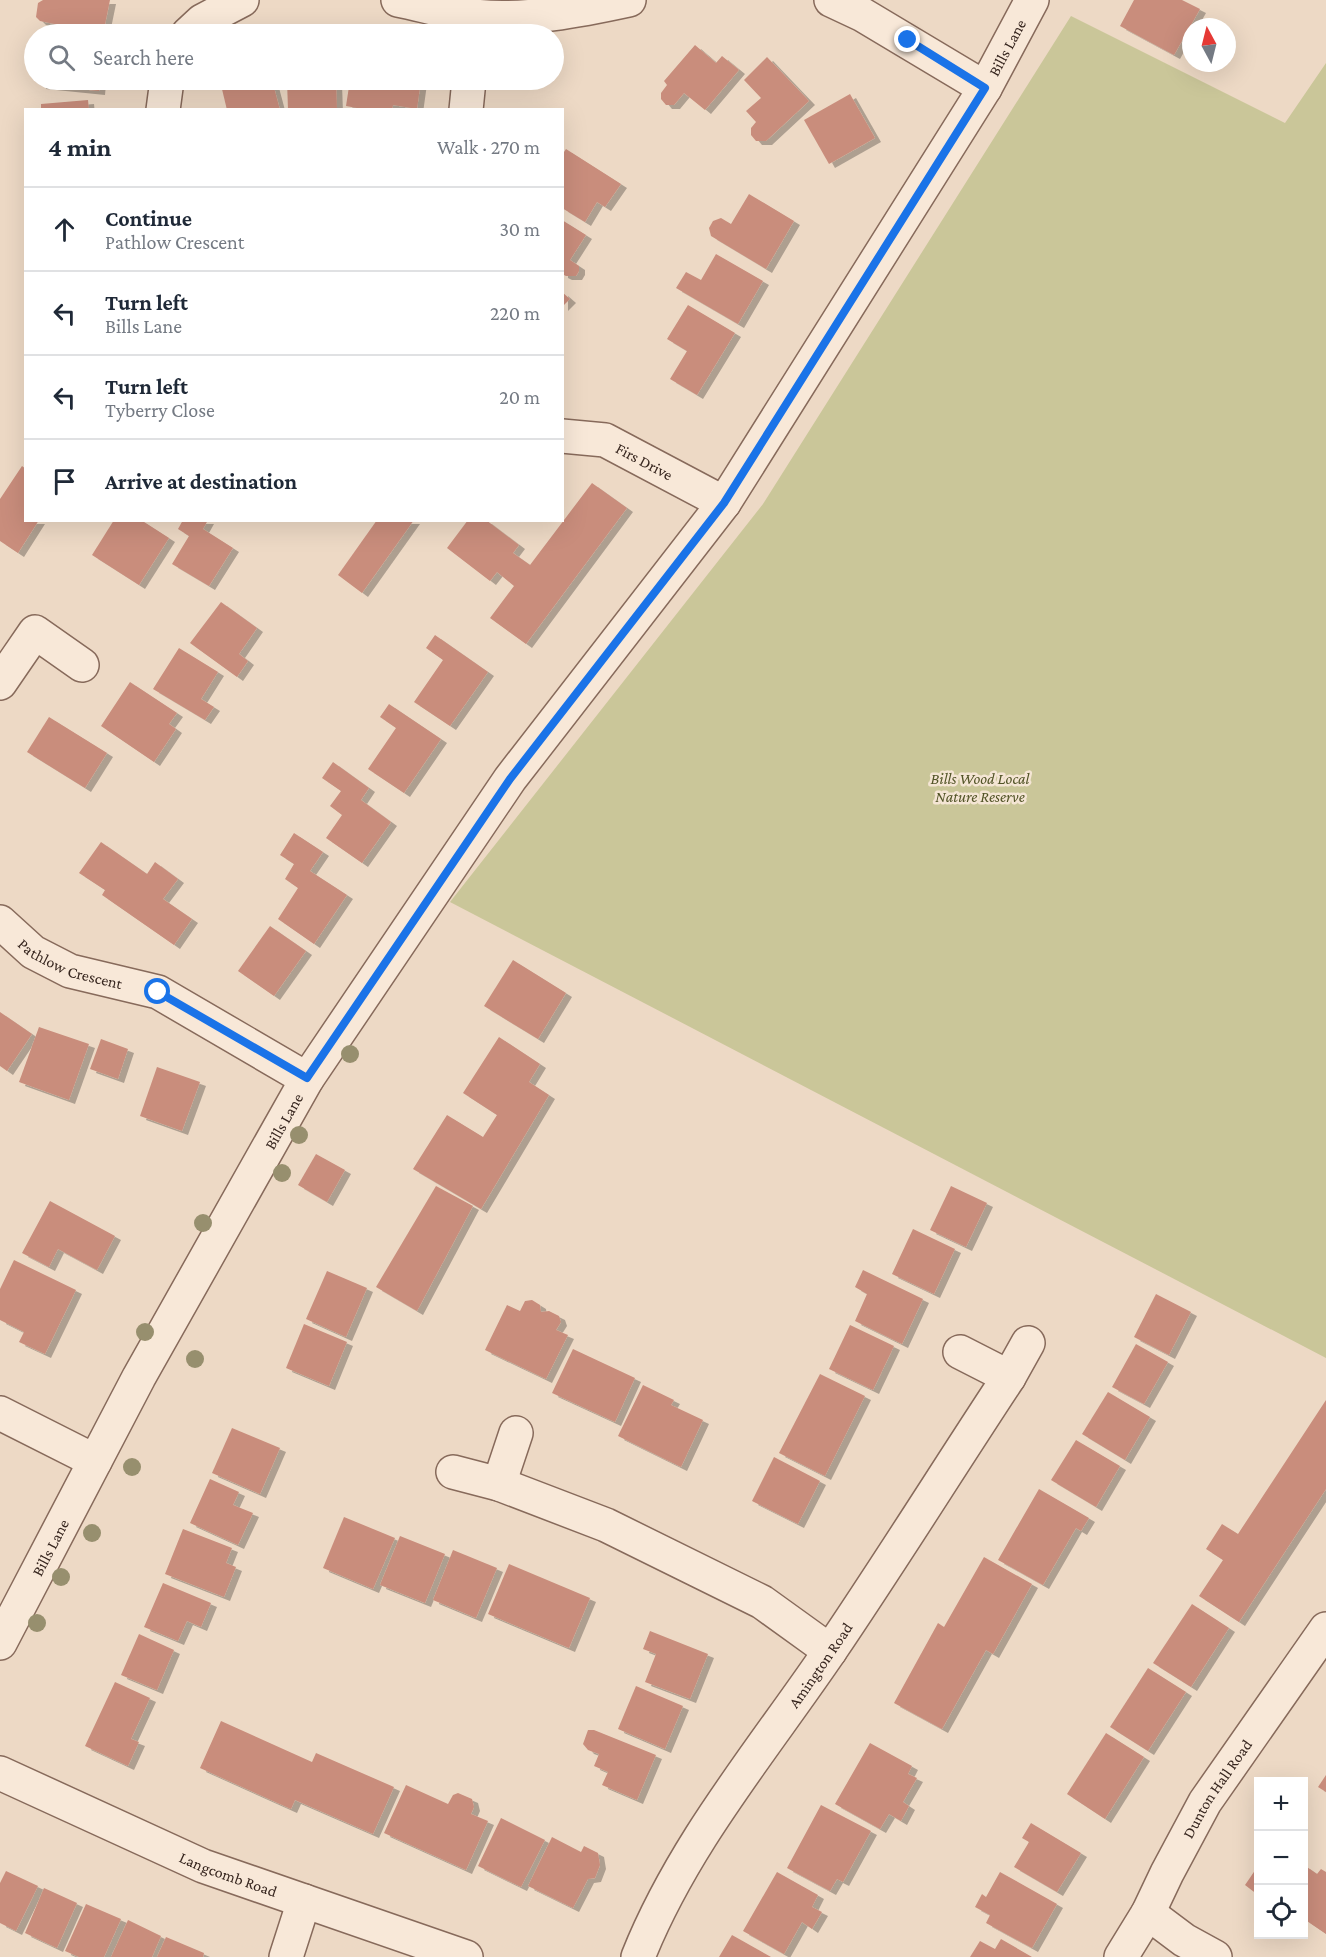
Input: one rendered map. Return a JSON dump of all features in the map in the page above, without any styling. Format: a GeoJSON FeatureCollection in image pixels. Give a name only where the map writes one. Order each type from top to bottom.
{"type":"FeatureCollection","features":[{"type":"Feature","properties":{"kind":"street"},"geometry":{"type":"LineString","coordinates":[[199,24],[242,0]]}},
{"type":"Feature","properties":{"kind":"street"},"geometry":{"type":"LineString","coordinates":[[398,0],[471,24]]}},
{"type":"Feature","properties":{"kind":"street"},"geometry":{"type":"LineString","coordinates":[[482,24],[574,12],[629,0]]}},
{"type":"Feature","properties":{"kind":"street"},"geometry":{"type":"LineString","coordinates":[[831,0],[863,15],[985,88]]}},
{"type":"Feature","properties":{"kind":"street","name":"Bills Lane"},"geometry":{"type":"LineString","coordinates":[[0,1643],[145,1367],[307,1078],[510,779],[724,503],[985,88],[1032,0]]}},
{"type":"Feature","properties":{"kind":"street"},"geometry":{"type":"LineString","coordinates":[[163,108],[166,90]]}},
{"type":"Feature","properties":{"kind":"street"},"geometry":{"type":"LineString","coordinates":[[466,108],[468,90]]}},
{"type":"Feature","properties":{"kind":"street","name":"Firs Drive"},"geometry":{"type":"LineString","coordinates":[[564,436],[605,440],[724,503]]}},
{"type":"Feature","properties":{"kind":"street"},"geometry":{"type":"LineString","coordinates":[[0,683],[35,632],[82,665]]}},
{"type":"Feature","properties":{"kind":"street","name":"Pathlow Crescent"},"geometry":{"type":"LineString","coordinates":[[0,922],[33,952],[70,970],[158,992],[307,1078]]}},
{"type":"Feature","properties":{"kind":"street","name":"Amington Road"},"geometry":{"type":"LineString","coordinates":[[638,1957],[652,1923],[704,1828],[830,1651],[1009,1377],[1028,1343]]}},
{"type":"Feature","properties":{"kind":"street"},"geometry":{"type":"LineString","coordinates":[[960,1352],[1009,1377]]}},
{"type":"Feature","properties":{"kind":"street"},"geometry":{"type":"LineString","coordinates":[[0,1413],[95,1461]]}},
{"type":"Feature","properties":{"kind":"street"},"geometry":{"type":"LineString","coordinates":[[499,1484],[516,1433]]}},
{"type":"Feature","properties":{"kind":"street"},"geometry":{"type":"LineString","coordinates":[[453,1472],[499,1484],[606,1525],[762,1602],[830,1651]]}},
{"type":"Feature","properties":{"kind":"street","name":"Dunton Hall Road"},"geometry":{"type":"LineString","coordinates":[[1121,1957],[1148,1913],[1206,1802],[1326,1629]]}},
{"type":"Feature","properties":{"kind":"street","name":"Langcomb Road"},"geometry":{"type":"LineString","coordinates":[[0,1773],[203,1866],[466,1957]]}},
{"type":"Feature","properties":{"kind":"street"},"geometry":{"type":"LineString","coordinates":[[286,1957],[304,1901]]}},
{"type":"Feature","properties":{"kind":"street"},"geometry":{"type":"LineString","coordinates":[[1148,1913],[1184,1940],[1215,1957]]}},
{"type":"Feature","properties":{"kind":"green space","name":"Bills Wood Local Nature Reserve"},"geometry":{"type":"Polygon","coordinates":[[[1071,16],[1285,123],[1326,63],[1326,1358],[450,902],[763,504],[1071,16]]]}},
{"type":"Feature","properties":{"kind":"building"},"geometry":{"type":"Polygon","coordinates":[[[43,0],[110,0],[105,24],[55,24],[40,21],[36,17],[38,3],[43,0]]]}},
{"type":"Feature","properties":{"kind":"building"},"geometry":{"type":"Polygon","coordinates":[[[1134,0],[1182,0],[1200,9],[1195,18],[1182,18],[1182,41],[1174,55],[1120,26],[1134,0]]]}},
{"type":"Feature","properties":{"kind":"building"},"geometry":{"type":"Polygon","coordinates":[[[695,45],[716,63],[722,56],[739,70],[705,110],[684,93],[674,105],[666,105],[661,99],[661,93],[667,85],[664,81],[695,45]]]}},
{"type":"Feature","properties":{"kind":"building"},"geometry":{"type":"Polygon","coordinates":[[[767,57],[809,101],[766,141],[756,141],[751,135],[751,128],[756,122],[746,111],[761,98],[744,80],[767,57]]]}},
{"type":"Feature","properties":{"kind":"building"},"geometry":{"type":"Polygon","coordinates":[[[222,90],[275,90],[279,108],[227,108],[222,90]]]}},
{"type":"Feature","properties":{"kind":"building"},"geometry":{"type":"Polygon","coordinates":[[[287,90],[336,90],[337,108],[288,108],[287,90]]]}},
{"type":"Feature","properties":{"kind":"building"},"geometry":{"type":"Polygon","coordinates":[[[348,90],[420,90],[417,108],[393,105],[392,108],[346,106],[348,90]]]}},
{"type":"Feature","properties":{"kind":"building"},"geometry":{"type":"Polygon","coordinates":[[[850,94],[875,138],[829,164],[804,120],[850,94]]]}},
{"type":"Feature","properties":{"kind":"building"},"geometry":{"type":"Polygon","coordinates":[[[88,100],[89,108],[41,108],[41,104],[88,100]]]}},
{"type":"Feature","properties":{"kind":"building"},"geometry":{"type":"Polygon","coordinates":[[[566,149],[621,184],[605,207],[597,202],[585,222],[564,209],[564,152],[566,149]]]}},
{"type":"Feature","properties":{"kind":"building"},"geometry":{"type":"Polygon","coordinates":[[[749,194],[794,221],[766,269],[711,236],[709,228],[713,221],[721,218],[731,224],[749,194]]]}},
{"type":"Feature","properties":{"kind":"building"},"geometry":{"type":"Polygon","coordinates":[[[564,221],[586,235],[570,260],[579,266],[579,271],[576,276],[564,275],[564,221]]]}},
{"type":"Feature","properties":{"kind":"building"},"geometry":{"type":"Polygon","coordinates":[[[716,254],[763,281],[738,324],[676,288],[686,272],[701,280],[716,254]]]}},
{"type":"Feature","properties":{"kind":"building"},"geometry":{"type":"Polygon","coordinates":[[[564,294],[570,299],[564,305],[564,294]]]}},
{"type":"Feature","properties":{"kind":"building"},"geometry":{"type":"Polygon","coordinates":[[[688,305],[735,333],[697,395],[670,379],[687,351],[667,339],[688,305]]]}},
{"type":"Feature","properties":{"kind":"building"},"geometry":{"type":"Polygon","coordinates":[[[22,466],[24,468],[24,522],[38,522],[18,553],[0,541],[0,499],[22,466]]]}},
{"type":"Feature","properties":{"kind":"building"},"geometry":{"type":"Polygon","coordinates":[[[592,483],[627,508],[526,644],[490,618],[514,586],[497,572],[490,581],[447,548],[466,522],[489,522],[519,545],[513,553],[530,565],[592,483]]]}},
{"type":"Feature","properties":{"kind":"building"},"geometry":{"type":"Polygon","coordinates":[[[113,522],[144,522],[169,538],[139,585],[92,555],[113,522]]]}},
{"type":"Feature","properties":{"kind":"building"},"geometry":{"type":"Polygon","coordinates":[[[182,522],[207,522],[203,529],[233,548],[209,586],[172,564],[189,536],[178,529],[182,522]]]}},
{"type":"Feature","properties":{"kind":"building"},"geometry":{"type":"Polygon","coordinates":[[[376,522],[413,522],[362,593],[338,575],[376,522]]]}},
{"type":"Feature","properties":{"kind":"building"},"geometry":{"type":"Polygon","coordinates":[[[221,602],[257,628],[239,654],[248,661],[237,677],[190,643],[221,602]]]}},
{"type":"Feature","properties":{"kind":"building"},"geometry":{"type":"Polygon","coordinates":[[[435,635],[488,672],[450,726],[414,702],[443,660],[426,648],[435,635]]]}},
{"type":"Feature","properties":{"kind":"building"},"geometry":{"type":"Polygon","coordinates":[[[179,648],[218,672],[201,699],[214,707],[205,720],[153,689],[179,648]]]}},
{"type":"Feature","properties":{"kind":"building"},"geometry":{"type":"Polygon","coordinates":[[[130,682],[177,713],[169,724],[176,729],[154,762],[101,726],[130,682]]]}},
{"type":"Feature","properties":{"kind":"building"},"geometry":{"type":"Polygon","coordinates":[[[389,704],[441,739],[404,793],[368,769],[396,728],[380,717],[389,704]]]}},
{"type":"Feature","properties":{"kind":"building"},"geometry":{"type":"Polygon","coordinates":[[[49,717],[107,753],[85,788],[27,752],[49,717]]]}},
{"type":"Feature","properties":{"kind":"building"},"geometry":{"type":"Polygon","coordinates":[[[333,762],[369,788],[361,800],[391,822],[362,863],[326,838],[342,815],[330,806],[341,791],[322,778],[333,762]]]}},
{"type":"Feature","properties":{"kind":"building"},"geometry":{"type":"Polygon","coordinates":[[[294,833],[323,852],[310,871],[347,895],[314,944],[278,919],[298,888],[285,879],[294,864],[280,855],[294,833]]]}},
{"type":"Feature","properties":{"kind":"building"},"geometry":{"type":"Polygon","coordinates":[[[101,842],[147,874],[155,862],[178,879],[163,899],[192,919],[174,945],[102,895],[105,890],[79,873],[101,842]]]}},
{"type":"Feature","properties":{"kind":"building"},"geometry":{"type":"Polygon","coordinates":[[[270,926],[306,951],[274,996],[238,971],[270,926]]]}},
{"type":"Feature","properties":{"kind":"building"},"geometry":{"type":"Polygon","coordinates":[[[513,960],[566,993],[538,1039],[484,1006],[513,960]]]}},
{"type":"Feature","properties":{"kind":"building"},"geometry":{"type":"Polygon","coordinates":[[[0,1012],[32,1034],[7,1071],[0,1066],[0,1012]]]}},
{"type":"Feature","properties":{"kind":"building"},"geometry":{"type":"Polygon","coordinates":[[[39,1027],[89,1044],[69,1100],[19,1082],[39,1027]]]}},
{"type":"Feature","properties":{"kind":"building"},"geometry":{"type":"Polygon","coordinates":[[[499,1037],[540,1064],[529,1082],[549,1095],[481,1209],[413,1169],[447,1115],[483,1137],[497,1115],[463,1093],[499,1037]]]}},
{"type":"Feature","properties":{"kind":"building"},"geometry":{"type":"Polygon","coordinates":[[[101,1039],[128,1049],[118,1079],[90,1069],[101,1039]]]}},
{"type":"Feature","properties":{"kind":"building"},"geometry":{"type":"Polygon","coordinates":[[[157,1067],[200,1082],[182,1131],[140,1116],[157,1067]]]}},
{"type":"Feature","properties":{"kind":"building"},"geometry":{"type":"Polygon","coordinates":[[[316,1154],[345,1170],[327,1202],[298,1185],[316,1154]]]}},
{"type":"Feature","properties":{"kind":"building"},"geometry":{"type":"Polygon","coordinates":[[[436,1186],[473,1206],[417,1311],[376,1287],[436,1186]]]}},
{"type":"Feature","properties":{"kind":"building"},"geometry":{"type":"Polygon","coordinates":[[[951,1186],[987,1203],[966,1247],[930,1230],[951,1186]]]}},
{"type":"Feature","properties":{"kind":"building"},"geometry":{"type":"Polygon","coordinates":[[[50,1201],[115,1236],[97,1270],[58,1249],[49,1267],[22,1253],[50,1201]]]}},
{"type":"Feature","properties":{"kind":"building"},"geometry":{"type":"Polygon","coordinates":[[[913,1229],[955,1249],[934,1294],[892,1274],[913,1229]]]}},
{"type":"Feature","properties":{"kind":"building"},"geometry":{"type":"Polygon","coordinates":[[[14,1260],[76,1290],[45,1354],[19,1342],[24,1332],[0,1320],[0,1289],[14,1260]]]}},
{"type":"Feature","properties":{"kind":"building"},"geometry":{"type":"Polygon","coordinates":[[[863,1270],[923,1299],[902,1344],[855,1321],[867,1294],[855,1287],[863,1270]]]}},
{"type":"Feature","properties":{"kind":"building"},"geometry":{"type":"Polygon","coordinates":[[[327,1271],[367,1288],[346,1337],[306,1319],[327,1271]]]}},
{"type":"Feature","properties":{"kind":"building"},"geometry":{"type":"Polygon","coordinates":[[[1156,1294],[1191,1312],[1169,1355],[1134,1337],[1156,1294]]]}},
{"type":"Feature","properties":{"kind":"building"},"geometry":{"type":"Polygon","coordinates":[[[532,1300],[540,1305],[541,1312],[549,1311],[559,1316],[561,1322],[556,1330],[568,1335],[546,1379],[485,1350],[507,1305],[520,1311],[525,1301],[532,1300]]]}},
{"type":"Feature","properties":{"kind":"building"},"geometry":{"type":"Polygon","coordinates":[[[304,1324],[347,1342],[329,1386],[286,1368],[304,1324]]]}},
{"type":"Feature","properties":{"kind":"building"},"geometry":{"type":"Polygon","coordinates":[[[850,1325],[894,1346],[873,1390],[829,1369],[850,1325]]]}},
{"type":"Feature","properties":{"kind":"building"},"geometry":{"type":"Polygon","coordinates":[[[1136,1344],[1168,1362],[1144,1404],[1112,1387],[1136,1344]]]}},
{"type":"Feature","properties":{"kind":"building"},"geometry":{"type":"Polygon","coordinates":[[[573,1349],[635,1378],[615,1422],[552,1393],[573,1349]]]}},
{"type":"Feature","properties":{"kind":"building"},"geometry":{"type":"Polygon","coordinates":[[[820,1374],[865,1396],[825,1476],[779,1453],[820,1374]]]}},
{"type":"Feature","properties":{"kind":"building"},"geometry":{"type":"Polygon","coordinates":[[[643,1385],[674,1400],[671,1405],[703,1420],[681,1467],[618,1436],[643,1385]]]}},
{"type":"Feature","properties":{"kind":"building"},"geometry":{"type":"Polygon","coordinates":[[[1108,1392],[1150,1417],[1125,1460],[1082,1434],[1108,1392]]]}},
{"type":"Feature","properties":{"kind":"building"},"geometry":{"type":"Polygon","coordinates":[[[1326,1400],[1326,1489],[1239,1622],[1199,1596],[1223,1560],[1206,1549],[1222,1524],[1238,1534],[1326,1400]]]}},
{"type":"Feature","properties":{"kind":"building"},"geometry":{"type":"Polygon","coordinates":[[[232,1428],[280,1448],[260,1494],[212,1473],[232,1428]]]}},
{"type":"Feature","properties":{"kind":"building"},"geometry":{"type":"Polygon","coordinates":[[[1076,1440],[1120,1466],[1096,1507],[1051,1480],[1076,1440]]]}},
{"type":"Feature","properties":{"kind":"building"},"geometry":{"type":"Polygon","coordinates":[[[774,1457],[820,1481],[798,1524],[752,1501],[774,1457]]]}},
{"type":"Feature","properties":{"kind":"building"},"geometry":{"type":"Polygon","coordinates":[[[210,1479],[239,1492],[233,1505],[253,1513],[238,1545],[190,1523],[210,1479]]]}},
{"type":"Feature","properties":{"kind":"building"},"geometry":{"type":"Polygon","coordinates":[[[1039,1489],[1089,1518],[1081,1531],[1076,1528],[1043,1585],[998,1560],[1039,1489]]]}},
{"type":"Feature","properties":{"kind":"building"},"geometry":{"type":"Polygon","coordinates":[[[344,1517],[395,1538],[373,1589],[323,1568],[344,1517]]]}},
{"type":"Feature","properties":{"kind":"building"},"geometry":{"type":"Polygon","coordinates":[[[183,1529],[232,1548],[226,1563],[236,1567],[224,1597],[165,1574],[183,1529]]]}},
{"type":"Feature","properties":{"kind":"building"},"geometry":{"type":"Polygon","coordinates":[[[400,1536],[445,1554],[425,1603],[380,1585],[400,1536]]]}},
{"type":"Feature","properties":{"kind":"building"},"geometry":{"type":"Polygon","coordinates":[[[453,1550],[497,1568],[476,1618],[433,1600],[453,1550]]]}},
{"type":"Feature","properties":{"kind":"building"},"geometry":{"type":"Polygon","coordinates":[[[984,1557],[1032,1584],[993,1654],[986,1650],[942,1729],[894,1703],[938,1623],[944,1627],[984,1557]]]}},
{"type":"Feature","properties":{"kind":"building"},"geometry":{"type":"Polygon","coordinates":[[[509,1564],[590,1598],[569,1648],[488,1614],[509,1564]]]}},
{"type":"Feature","properties":{"kind":"building"},"geometry":{"type":"Polygon","coordinates":[[[163,1583],[211,1603],[201,1627],[187,1621],[178,1641],[144,1627],[163,1583]]]}},
{"type":"Feature","properties":{"kind":"building"},"geometry":{"type":"Polygon","coordinates":[[[1192,1604],[1229,1628],[1191,1687],[1153,1663],[1192,1604]]]}},
{"type":"Feature","properties":{"kind":"building"},"geometry":{"type":"Polygon","coordinates":[[[650,1631],[708,1654],[690,1699],[645,1682],[656,1654],[643,1649],[650,1631]]]}},
{"type":"Feature","properties":{"kind":"building"},"geometry":{"type":"Polygon","coordinates":[[[139,1634],[174,1650],[157,1690],[121,1675],[139,1634]]]}},
{"type":"Feature","properties":{"kind":"building"},"geometry":{"type":"Polygon","coordinates":[[[1148,1668],[1186,1692],[1148,1751],[1110,1727],[1148,1668]]]}},
{"type":"Feature","properties":{"kind":"building"},"geometry":{"type":"Polygon","coordinates":[[[115,1682],[150,1698],[131,1739],[139,1742],[128,1766],[85,1746],[115,1682]]]}},
{"type":"Feature","properties":{"kind":"building"},"geometry":{"type":"Polygon","coordinates":[[[636,1686],[683,1706],[665,1749],[618,1729],[636,1686]]]}},
{"type":"Feature","properties":{"kind":"building"},"geometry":{"type":"Polygon","coordinates":[[[221,1721],[312,1762],[316,1753],[394,1787],[373,1834],[295,1800],[291,1809],[200,1768],[221,1721]]]}},
{"type":"Feature","properties":{"kind":"building"},"geometry":{"type":"Polygon","coordinates":[[[588,1730],[594,1730],[656,1755],[637,1800],[602,1785],[608,1772],[594,1766],[599,1754],[588,1750],[583,1744],[588,1730]]]}},
{"type":"Feature","properties":{"kind":"building"},"geometry":{"type":"Polygon","coordinates":[[[1106,1733],[1144,1757],[1105,1819],[1067,1794],[1106,1733]]]}},
{"type":"Feature","properties":{"kind":"building"},"geometry":{"type":"Polygon","coordinates":[[[870,1743],[912,1766],[908,1774],[917,1778],[903,1802],[909,1806],[901,1821],[889,1814],[880,1829],[835,1804],[870,1743]]]}},
{"type":"Feature","properties":{"kind":"building"},"geometry":{"type":"Polygon","coordinates":[[[1326,1775],[1326,1792],[1318,1787],[1326,1775]]]}},
{"type":"Feature","properties":{"kind":"building"},"geometry":{"type":"Polygon","coordinates":[[[406,1785],[448,1804],[453,1795],[458,1793],[472,1799],[474,1807],[471,1814],[488,1821],[466,1870],[384,1833],[406,1785]]]}},
{"type":"Feature","properties":{"kind":"building"},"geometry":{"type":"Polygon","coordinates":[[[821,1805],[871,1831],[843,1882],[837,1879],[830,1891],[787,1868],[821,1805]]]}},
{"type":"Feature","properties":{"kind":"building"},"geometry":{"type":"Polygon","coordinates":[[[501,1818],[545,1840],[521,1887],[478,1866],[501,1818]]]}},
{"type":"Feature","properties":{"kind":"building"},"geometry":{"type":"Polygon","coordinates":[[[1031,1823],[1081,1853],[1057,1892],[1014,1867],[1029,1842],[1022,1838],[1031,1823]]]}},
{"type":"Feature","properties":{"kind":"building"},"geometry":{"type":"Polygon","coordinates":[[[552,1837],[581,1852],[584,1846],[598,1853],[600,1865],[595,1878],[588,1879],[573,1908],[528,1886],[552,1837]]]}},
{"type":"Feature","properties":{"kind":"building"},"geometry":{"type":"Polygon","coordinates":[[[1308,1868],[1317,1874],[1321,1869],[1326,1872],[1326,1934],[1308,1922],[1308,1868]]]}},
{"type":"Feature","properties":{"kind":"building"},"geometry":{"type":"Polygon","coordinates":[[[6,1871],[38,1886],[16,1931],[0,1923],[0,1883],[6,1871]]]}},
{"type":"Feature","properties":{"kind":"building"},"geometry":{"type":"Polygon","coordinates":[[[777,1872],[818,1895],[812,1907],[822,1912],[812,1929],[802,1922],[784,1954],[743,1931],[777,1872]]]}},
{"type":"Feature","properties":{"kind":"building"},"geometry":{"type":"Polygon","coordinates":[[[1000,1872],[1057,1904],[1032,1948],[986,1923],[990,1915],[975,1907],[982,1894],[986,1897],[1000,1872]]]}},
{"type":"Feature","properties":{"kind":"building"},"geometry":{"type":"Polygon","coordinates":[[[1254,1872],[1254,1892],[1245,1885],[1254,1872]]]}},
{"type":"Feature","properties":{"kind":"building"},"geometry":{"type":"Polygon","coordinates":[[[44,1888],[77,1903],[57,1948],[25,1933],[44,1888]]]}},
{"type":"Feature","properties":{"kind":"building"},"geometry":{"type":"Polygon","coordinates":[[[86,1904],[121,1919],[104,1957],[79,1957],[65,1951],[86,1904]]]}},
{"type":"Feature","properties":{"kind":"building"},"geometry":{"type":"Polygon","coordinates":[[[128,1920],[161,1936],[152,1957],[111,1957],[128,1920]]]}},
{"type":"Feature","properties":{"kind":"building"},"geometry":{"type":"Polygon","coordinates":[[[732,1935],[771,1957],[719,1957],[732,1935]]]}},
{"type":"Feature","properties":{"kind":"building"},"geometry":{"type":"Polygon","coordinates":[[[166,1937],[204,1953],[203,1957],[157,1957],[166,1937]]]}},
{"type":"Feature","properties":{"kind":"building"},"geometry":{"type":"Polygon","coordinates":[[[1001,1939],[1032,1957],[970,1957],[980,1941],[995,1949],[1001,1939]]]}},
{"type":"Feature","properties":{"kind":"route"},"geometry":{"type":"LineString","coordinates":[[158,992],[307,1078],[510,779],[724,503],[985,88],[908,40]]}}]}
